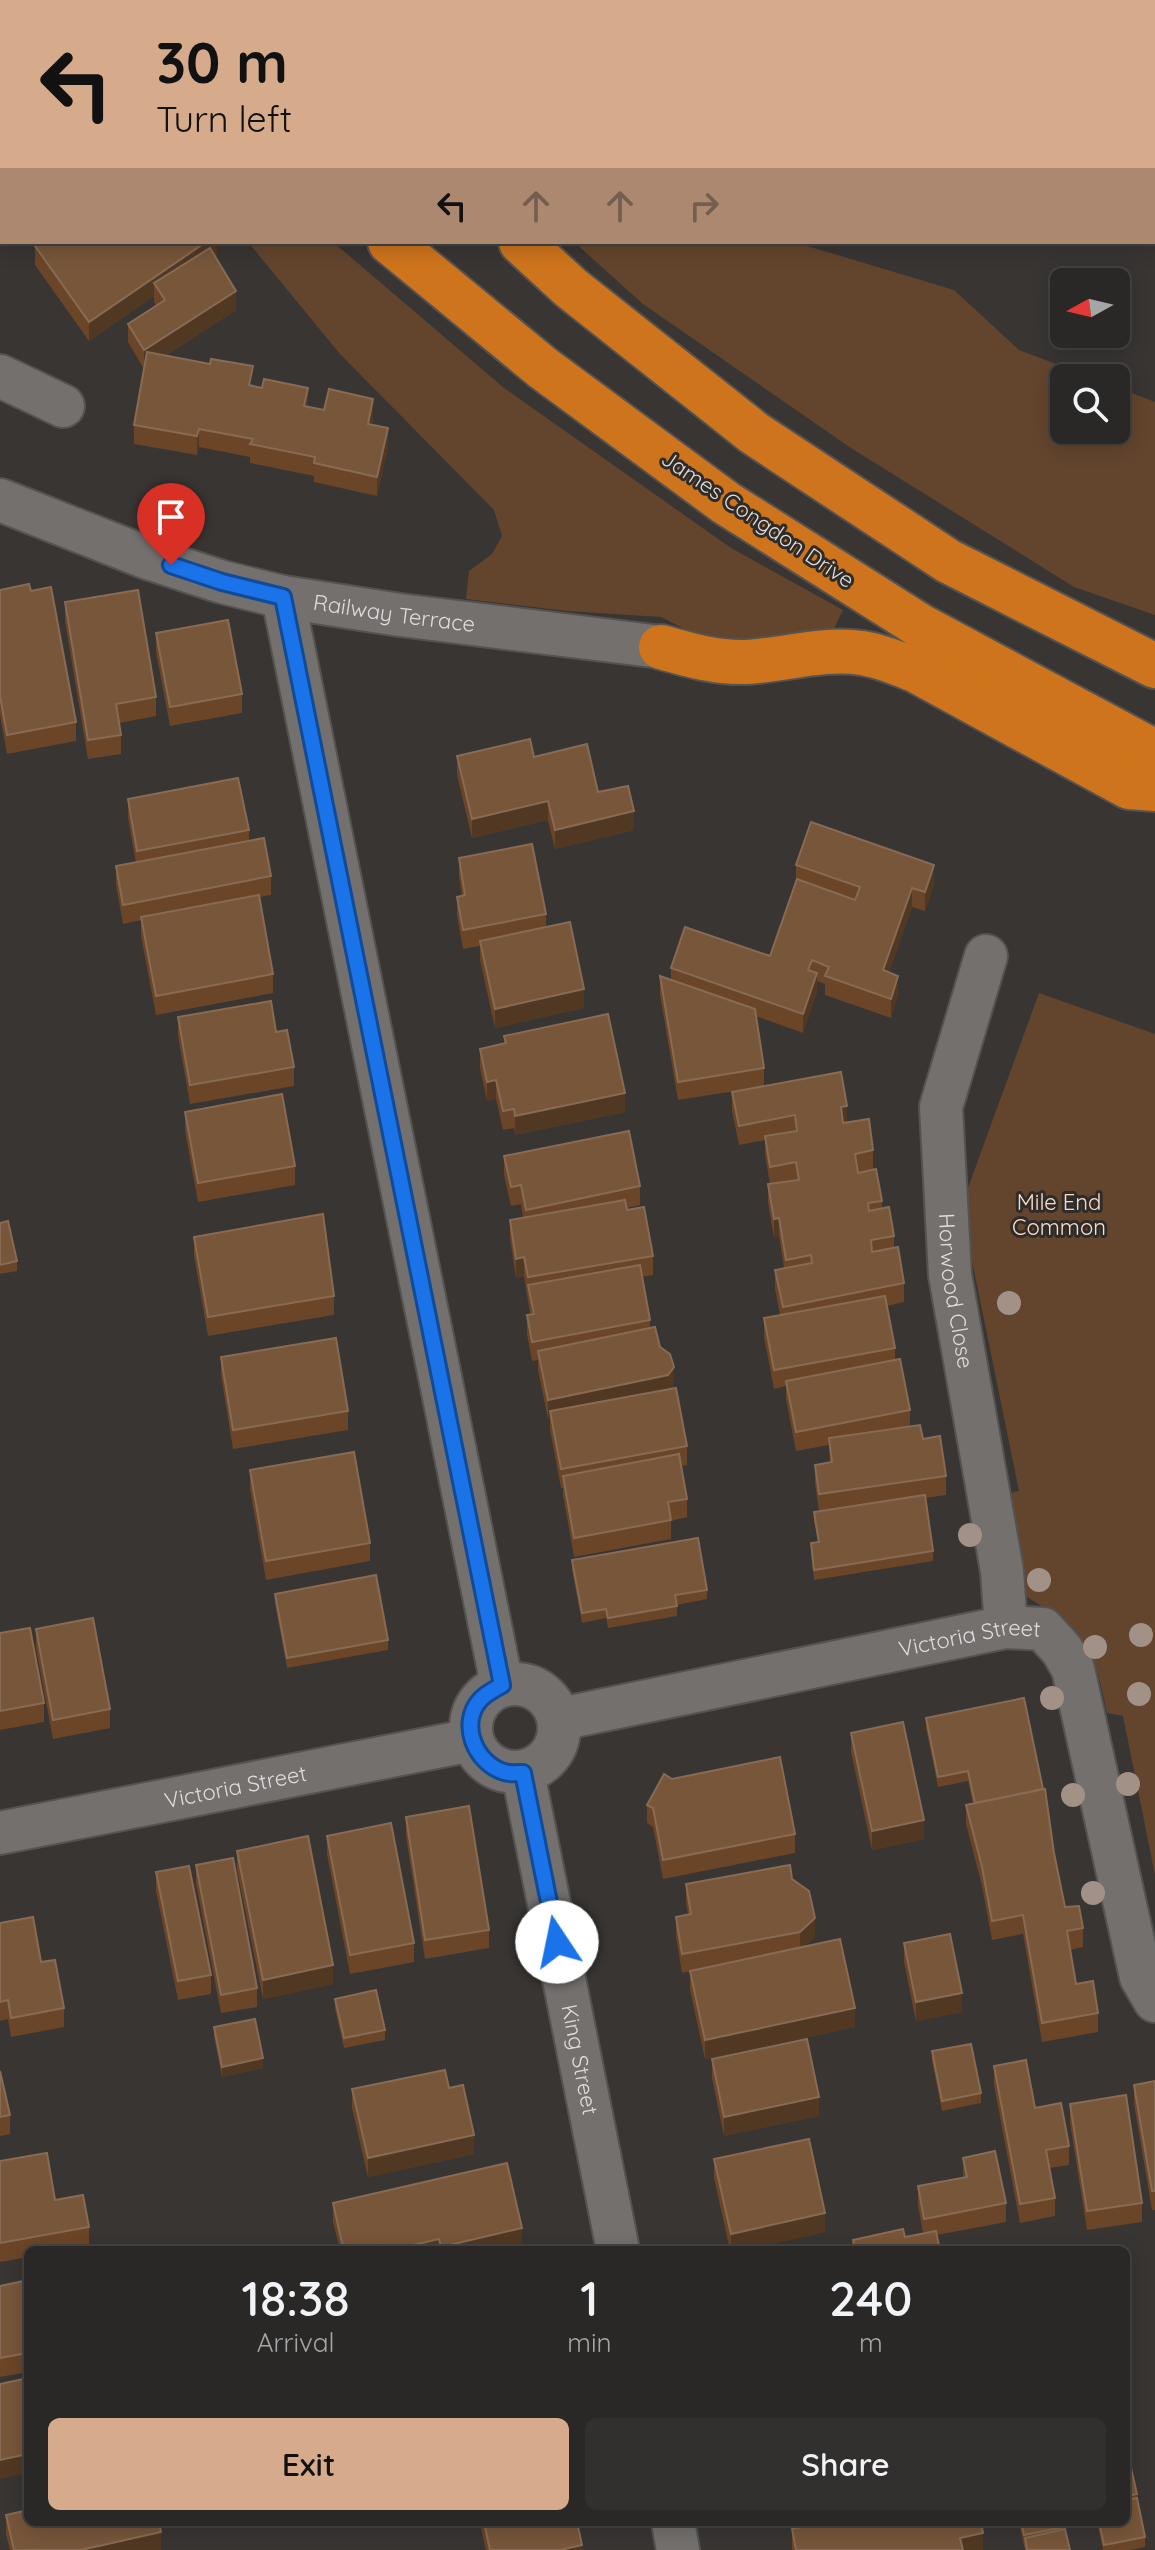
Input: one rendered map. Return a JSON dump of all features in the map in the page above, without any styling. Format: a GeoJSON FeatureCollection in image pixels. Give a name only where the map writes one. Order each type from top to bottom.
{"type":"FeatureCollection","features":[{"type":"Feature","properties":{"kind":"highway","name":"James Congdon Drive"},"geometry":{"type":"LineString","coordinates":[[392,244],[543,368],[726,503],[922,627],[1155,752]]}},
{"type":"Feature","properties":{"kind":"highway"},"geometry":{"type":"LineString","coordinates":[[523,244],[571,288],[754,433],[948,561],[1155,666]]}},
{"type":"Feature","properties":{"kind":"highway"},"geometry":{"type":"LineString","coordinates":[[661,647],[718,661],[746,662],[835,652],[884,658],[915,670],[1129,787],[1155,789]]}},
{"type":"Feature","properties":{"kind":"street"},"geometry":{"type":"LineString","coordinates":[[0,376],[63,406]]}},
{"type":"Feature","properties":{"kind":"street","name":"Railway Terrace"},"geometry":{"type":"LineString","coordinates":[[0,500],[145,557],[222,582],[283,597],[400,615],[661,647]]}},
{"type":"Feature","properties":{"kind":"street"},"geometry":{"type":"LineString","coordinates":[[283,597],[502,1685]]}},
{"type":"Feature","properties":{"kind":"street","name":"Horwood Close"},"geometry":{"type":"LineString","coordinates":[[986,956],[941,1107],[950,1275],[1002,1571],[1006,1627]]}},
{"type":"Feature","properties":{"kind":"street","name":"Victoria Street"},"geometry":{"type":"LineString","coordinates":[[560,1719],[1006,1627],[1043,1629],[1062,1650],[1073,1669],[1141,1977],[1155,2001]]}},
{"type":"Feature","properties":{"kind":"street"},"geometry":{"type":"LineString","coordinates":[[526,1684],[545,1694],[560,1719],[559,1740],[545,1763],[523,1773],[504,1772],[483,1759],[472,1740],[470,1723],[480,1700],[502,1685],[526,1684]]}},
{"type":"Feature","properties":{"kind":"street","name":"Victoria Street"},"geometry":{"type":"LineString","coordinates":[[0,1833],[472,1740]]}},
{"type":"Feature","properties":{"kind":"street","name":"King Street"},"geometry":{"type":"LineString","coordinates":[[523,1773],[617,2246]]}},
{"type":"Feature","properties":{"kind":"street"},"geometry":{"type":"LineString","coordinates":[[674,2526],[678,2550]]}},
{"type":"Feature","properties":{"kind":"green space"},"geometry":{"type":"Polygon","coordinates":[[[250,244],[335,244],[504,388],[731,548],[843,610],[826,645],[738,656],[661,617],[567,611],[466,599],[469,571],[492,554],[502,536],[494,510],[340,354],[250,244]]]}},
{"type":"Feature","properties":{"kind":"green space"},"geometry":{"type":"Polygon","coordinates":[[[576,244],[801,244],[954,290],[1019,350],[1056,364],[1050,364],[1050,444],[1130,444],[1130,392],[1155,402],[1155,615],[1074,587],[851,448],[643,304],[576,244]]]}},
{"type":"Feature","properties":{"kind":"green space","name":"Mile End Common"},"geometry":{"type":"Polygon","coordinates":[[[1039,993],[1155,1034],[1155,1875],[1123,1716],[1107,1713],[1097,1670],[1081,1637],[1026,1596],[1011,1493],[1019,1491],[961,1207],[1039,993]]]}},
{"type":"Feature","properties":{"kind":"building"},"geometry":{"type":"Polygon","coordinates":[[[38,244],[203,244],[89,322],[35,246],[38,244]]]}},
{"type":"Feature","properties":{"kind":"building"},"geometry":{"type":"Polygon","coordinates":[[[210,248],[236,291],[144,350],[128,324],[165,300],[154,283],[210,248]]]}},
{"type":"Feature","properties":{"kind":"building"},"geometry":{"type":"Polygon","coordinates":[[[147,352],[210,364],[211,359],[253,366],[249,385],[262,388],[264,379],[308,388],[304,406],[324,410],[329,389],[373,399],[368,424],[388,428],[377,477],[314,463],[315,457],[250,444],[253,439],[199,429],[197,436],[134,425],[147,352]]]}},
{"type":"Feature","properties":{"kind":"building"},"geometry":{"type":"Polygon","coordinates":[[[29,584],[31,591],[51,587],[76,722],[7,735],[0,696],[0,590],[29,584]]]}},
{"type":"Feature","properties":{"kind":"building"},"geometry":{"type":"Polygon","coordinates":[[[138,590],[156,697],[116,704],[121,735],[88,740],[65,602],[138,590]]]}},
{"type":"Feature","properties":{"kind":"building"},"geometry":{"type":"Polygon","coordinates":[[[228,620],[242,694],[170,707],[156,633],[228,620]]]}},
{"type":"Feature","properties":{"kind":"building"},"geometry":{"type":"Polygon","coordinates":[[[530,739],[534,757],[587,744],[598,792],[628,786],[634,811],[555,830],[548,801],[472,819],[457,756],[530,739]]]}},
{"type":"Feature","properties":{"kind":"building"},"geometry":{"type":"Polygon","coordinates":[[[238,778],[249,830],[137,851],[128,799],[238,778]]]}},
{"type":"Feature","properties":{"kind":"building"},"geometry":{"type":"Polygon","coordinates":[[[811,822],[934,865],[925,892],[912,888],[883,970],[898,976],[891,999],[825,976],[829,967],[812,960],[808,970],[817,973],[803,1014],[671,968],[685,927],[770,956],[797,879],[855,900],[860,887],[796,865],[811,822]]]}},
{"type":"Feature","properties":{"kind":"building"},"geometry":{"type":"Polygon","coordinates":[[[264,838],[271,876],[123,905],[116,866],[264,838]]]}},
{"type":"Feature","properties":{"kind":"building"},"geometry":{"type":"Polygon","coordinates":[[[532,844],[546,914],[463,930],[457,897],[465,895],[459,858],[532,844]]]}},
{"type":"Feature","properties":{"kind":"building"},"geometry":{"type":"Polygon","coordinates":[[[259,895],[273,974],[156,996],[141,917],[259,895]]]}},
{"type":"Feature","properties":{"kind":"building"},"geometry":{"type":"Polygon","coordinates":[[[570,922],[584,989],[495,1009],[480,941],[570,922]]]}},
{"type":"Feature","properties":{"kind":"building"},"geometry":{"type":"Polygon","coordinates":[[[660,976],[755,1009],[764,1068],[678,1082],[660,976]]]}},
{"type":"Feature","properties":{"kind":"building"},"geometry":{"type":"Polygon","coordinates":[[[271,1001],[276,1032],[287,1030],[294,1067],[190,1085],[178,1017],[271,1001]]]}},
{"type":"Feature","properties":{"kind":"building"},"geometry":{"type":"Polygon","coordinates":[[[608,1014],[625,1093],[515,1116],[514,1109],[503,1111],[496,1080],[487,1082],[480,1049],[506,1043],[504,1036],[608,1014]]]}},
{"type":"Feature","properties":{"kind":"building"},"geometry":{"type":"Polygon","coordinates":[[[841,1072],[847,1106],[841,1107],[843,1123],[869,1119],[873,1150],[855,1154],[858,1173],[876,1169],[882,1201],[868,1203],[869,1211],[889,1207],[894,1236],[871,1240],[872,1252],[898,1247],[904,1283],[783,1307],[775,1270],[812,1263],[811,1255],[786,1260],[779,1218],[774,1219],[768,1184],[799,1180],[796,1162],[770,1167],[765,1136],[797,1131],[795,1115],[739,1126],[732,1092],[841,1072]]]}},
{"type":"Feature","properties":{"kind":"building"},"geometry":{"type":"Polygon","coordinates":[[[282,1094],[295,1166],[198,1183],[185,1112],[282,1094]]]}},
{"type":"Feature","properties":{"kind":"building"},"geometry":{"type":"Polygon","coordinates":[[[629,1131],[640,1186],[526,1210],[521,1185],[511,1187],[504,1156],[629,1131]]]}},
{"type":"Feature","properties":{"kind":"building"},"geometry":{"type":"Polygon","coordinates":[[[625,1200],[627,1210],[644,1207],[653,1256],[528,1277],[524,1257],[516,1259],[510,1220],[625,1200]]]}},
{"type":"Feature","properties":{"kind":"building"},"geometry":{"type":"Polygon","coordinates":[[[323,1214],[334,1296],[208,1317],[194,1237],[323,1214]]]}},
{"type":"Feature","properties":{"kind":"building"},"geometry":{"type":"Polygon","coordinates":[[[8,1221],[17,1261],[0,1265],[0,1223],[8,1221]]]}},
{"type":"Feature","properties":{"kind":"building"},"geometry":{"type":"Polygon","coordinates":[[[640,1265],[650,1320],[532,1342],[527,1315],[534,1314],[528,1285],[640,1265]]]}},
{"type":"Feature","properties":{"kind":"building"},"geometry":{"type":"Polygon","coordinates":[[[885,1296],[895,1348],[774,1370],[764,1318],[885,1296]]]}},
{"type":"Feature","properties":{"kind":"building"},"geometry":{"type":"Polygon","coordinates":[[[655,1327],[660,1347],[670,1354],[674,1367],[668,1375],[548,1400],[538,1351],[655,1327]]]}},
{"type":"Feature","properties":{"kind":"building"},"geometry":{"type":"Polygon","coordinates":[[[336,1338],[348,1411],[233,1430],[221,1357],[336,1338]]]}},
{"type":"Feature","properties":{"kind":"building"},"geometry":{"type":"Polygon","coordinates":[[[900,1359],[910,1410],[796,1432],[786,1381],[900,1359]]]}},
{"type":"Feature","properties":{"kind":"building"},"geometry":{"type":"Polygon","coordinates":[[[676,1388],[687,1446],[561,1469],[550,1411],[676,1388]]]}},
{"type":"Feature","properties":{"kind":"building"},"geometry":{"type":"Polygon","coordinates":[[[920,1425],[923,1439],[940,1436],[946,1476],[819,1494],[815,1465],[832,1462],[829,1438],[920,1425]]]}},
{"type":"Feature","properties":{"kind":"building"},"geometry":{"type":"Polygon","coordinates":[[[354,1452],[370,1543],[266,1561],[250,1470],[354,1452]]]}},
{"type":"Feature","properties":{"kind":"building"},"geometry":{"type":"Polygon","coordinates":[[[679,1454],[687,1499],[668,1502],[671,1520],[574,1538],[563,1476],[679,1454]]]}},
{"type":"Feature","properties":{"kind":"building"},"geometry":{"type":"Polygon","coordinates":[[[925,1495],[933,1551],[814,1570],[811,1543],[819,1542],[814,1512],[925,1495]]]}},
{"type":"Feature","properties":{"kind":"building"},"geometry":{"type":"Polygon","coordinates":[[[698,1538],[707,1590],[675,1595],[677,1606],[608,1618],[606,1609],[582,1613],[572,1560],[698,1538]]]}},
{"type":"Feature","properties":{"kind":"building"},"geometry":{"type":"Polygon","coordinates":[[[376,1575],[388,1640],[287,1658],[275,1594],[376,1575]]]}},
{"type":"Feature","properties":{"kind":"building"},"geometry":{"type":"Polygon","coordinates":[[[93,1618],[110,1709],[53,1720],[36,1629],[93,1618]]]}},
{"type":"Feature","properties":{"kind":"building"},"geometry":{"type":"Polygon","coordinates":[[[30,1628],[44,1703],[0,1711],[0,1633],[30,1628]]]}},
{"type":"Feature","properties":{"kind":"building"},"geometry":{"type":"Polygon","coordinates":[[[1024,1698],[1043,1789],[975,1803],[968,1771],[938,1777],[926,1718],[1024,1698]]]}},
{"type":"Feature","properties":{"kind":"building"},"geometry":{"type":"Polygon","coordinates":[[[903,1722],[924,1820],[872,1831],[851,1733],[903,1722]]]}},
{"type":"Feature","properties":{"kind":"building"},"geometry":{"type":"Polygon","coordinates":[[[780,1757],[795,1834],[663,1860],[653,1808],[647,1805],[664,1774],[672,1779],[780,1757]]]}},
{"type":"Feature","properties":{"kind":"building"},"geometry":{"type":"Polygon","coordinates":[[[1045,1789],[1065,1907],[1079,1906],[1083,1928],[1067,1931],[1076,1984],[1093,1981],[1098,2013],[1042,2023],[1023,1915],[992,1921],[966,1805],[1045,1789]]]}},
{"type":"Feature","properties":{"kind":"building"},"geometry":{"type":"Polygon","coordinates":[[[469,1806],[489,1930],[425,1940],[406,1817],[469,1806]]]}},
{"type":"Feature","properties":{"kind":"building"},"geometry":{"type":"Polygon","coordinates":[[[391,1823],[414,1943],[350,1955],[327,1836],[391,1823]]]}},
{"type":"Feature","properties":{"kind":"building"},"geometry":{"type":"Polygon","coordinates":[[[308,1836],[333,1965],[263,1980],[237,1851],[308,1836]]]}},
{"type":"Feature","properties":{"kind":"building"},"geometry":{"type":"Polygon","coordinates":[[[233,1858],[257,1988],[221,1995],[196,1865],[233,1858]]]}},
{"type":"Feature","properties":{"kind":"building"},"geometry":{"type":"Polygon","coordinates":[[[790,1865],[792,1879],[809,1891],[815,1918],[800,1932],[682,1954],[676,1917],[691,1914],[686,1884],[790,1865]]]}},
{"type":"Feature","properties":{"kind":"building"},"geometry":{"type":"Polygon","coordinates":[[[189,1866],[211,1975],[178,1981],[156,1872],[189,1866]]]}},
{"type":"Feature","properties":{"kind":"building"},"geometry":{"type":"Polygon","coordinates":[[[33,1917],[41,1962],[55,1960],[64,2008],[11,2018],[8,2000],[0,2002],[0,1923],[33,1917]]]}},
{"type":"Feature","properties":{"kind":"building"},"geometry":{"type":"Polygon","coordinates":[[[950,1934],[962,1993],[916,2002],[904,1943],[950,1934]]]}},
{"type":"Feature","properties":{"kind":"building"},"geometry":{"type":"Polygon","coordinates":[[[840,1939],[855,2008],[705,2040],[690,1971],[840,1939]]]}},
{"type":"Feature","properties":{"kind":"building"},"geometry":{"type":"Polygon","coordinates":[[[376,1990],[385,2030],[344,2038],[335,1999],[376,1990]]]}},
{"type":"Feature","properties":{"kind":"building"},"geometry":{"type":"Polygon","coordinates":[[[255,2019],[263,2058],[222,2067],[214,2027],[255,2019]]]}},
{"type":"Feature","properties":{"kind":"building"},"geometry":{"type":"Polygon","coordinates":[[[807,2039],[819,2097],[724,2117],[712,2059],[807,2039]]]}},
{"type":"Feature","properties":{"kind":"building"},"geometry":{"type":"Polygon","coordinates":[[[971,2044],[981,2093],[942,2101],[932,2051],[971,2044]]]}},
{"type":"Feature","properties":{"kind":"building"},"geometry":{"type":"Polygon","coordinates":[[[1026,2060],[1035,2108],[1061,2103],[1069,2146],[1046,2150],[1055,2198],[1020,2204],[994,2066],[1026,2060]]]}},
{"type":"Feature","properties":{"kind":"building"},"geometry":{"type":"Polygon","coordinates":[[[445,2070],[449,2088],[463,2085],[474,2135],[368,2158],[352,2089],[445,2070]]]}},
{"type":"Feature","properties":{"kind":"building"},"geometry":{"type":"Polygon","coordinates":[[[0,2071],[10,2115],[0,2117],[0,2071]]]}},
{"type":"Feature","properties":{"kind":"building"},"geometry":{"type":"Polygon","coordinates":[[[1155,2081],[1155,2191],[1152,2191],[1134,2085],[1155,2081]]]}},
{"type":"Feature","properties":{"kind":"building"},"geometry":{"type":"Polygon","coordinates":[[[1126,2095],[1142,2203],[1087,2211],[1070,2104],[1126,2095]]]}},
{"type":"Feature","properties":{"kind":"building"},"geometry":{"type":"Polygon","coordinates":[[[809,2139],[825,2213],[731,2234],[714,2159],[809,2139]]]}},
{"type":"Feature","properties":{"kind":"building"},"geometry":{"type":"Polygon","coordinates":[[[995,2151],[1006,2203],[924,2219],[918,2186],[967,2177],[963,2158],[995,2151]]]}},
{"type":"Feature","properties":{"kind":"building"},"geometry":{"type":"Polygon","coordinates":[[[47,2153],[55,2200],[83,2195],[89,2227],[0,2243],[0,2161],[47,2153]]]}},
{"type":"Feature","properties":{"kind":"building"},"geometry":{"type":"Polygon","coordinates":[[[507,2163],[522,2228],[445,2246],[441,2246],[439,2239],[409,2246],[346,2246],[342,2243],[333,2203],[507,2163]]]}},
{"type":"Feature","properties":{"kind":"building"},"geometry":{"type":"Polygon","coordinates":[[[903,2229],[905,2237],[936,2231],[939,2246],[854,2246],[853,2240],[903,2229]]]}},
{"type":"Feature","properties":{"kind":"building"},"geometry":{"type":"Polygon","coordinates":[[[24,2281],[24,2354],[0,2358],[0,2286],[24,2281]]]}},
{"type":"Feature","properties":{"kind":"building"},"geometry":{"type":"Polygon","coordinates":[[[24,2379],[24,2455],[0,2460],[0,2384],[24,2379]]]}},
{"type":"Feature","properties":{"kind":"building"},"geometry":{"type":"Polygon","coordinates":[[[1130,2464],[1137,2494],[1130,2495],[1130,2464]]]}},
{"type":"Feature","properties":{"kind":"building"},"geometry":{"type":"Polygon","coordinates":[[[1137,2498],[1145,2537],[1104,2545],[1100,2526],[1130,2526],[1130,2499],[1137,2498]]]}},
{"type":"Feature","properties":{"kind":"building"},"geometry":{"type":"Polygon","coordinates":[[[24,2511],[24,2526],[160,2526],[161,2532],[81,2550],[14,2550],[6,2515],[24,2511]]]}},
{"type":"Feature","properties":{"kind":"building"},"geometry":{"type":"Polygon","coordinates":[[[485,2526],[578,2526],[582,2545],[560,2550],[490,2550],[485,2526]]]}},
{"type":"Feature","properties":{"kind":"building"},"geometry":{"type":"Polygon","coordinates":[[[805,2526],[982,2526],[983,2533],[960,2538],[963,2550],[796,2550],[792,2529],[805,2526]]]}},
{"type":"Feature","properties":{"kind":"building"},"geometry":{"type":"Polygon","coordinates":[[[1022,2526],[1064,2526],[1064,2527],[1024,2535],[1022,2526]]]}},
{"type":"Feature","properties":{"kind":"building"},"geometry":{"type":"Polygon","coordinates":[[[1065,2529],[1070,2550],[1027,2550],[1025,2538],[1065,2529]]]}},
{"type":"Feature","properties":{"kind":"route"},"geometry":{"type":"LineString","coordinates":[[171,565],[283,597],[502,1685],[480,1700],[470,1723],[472,1740],[483,1759],[504,1772],[523,1773],[557,1942]]}}]}
